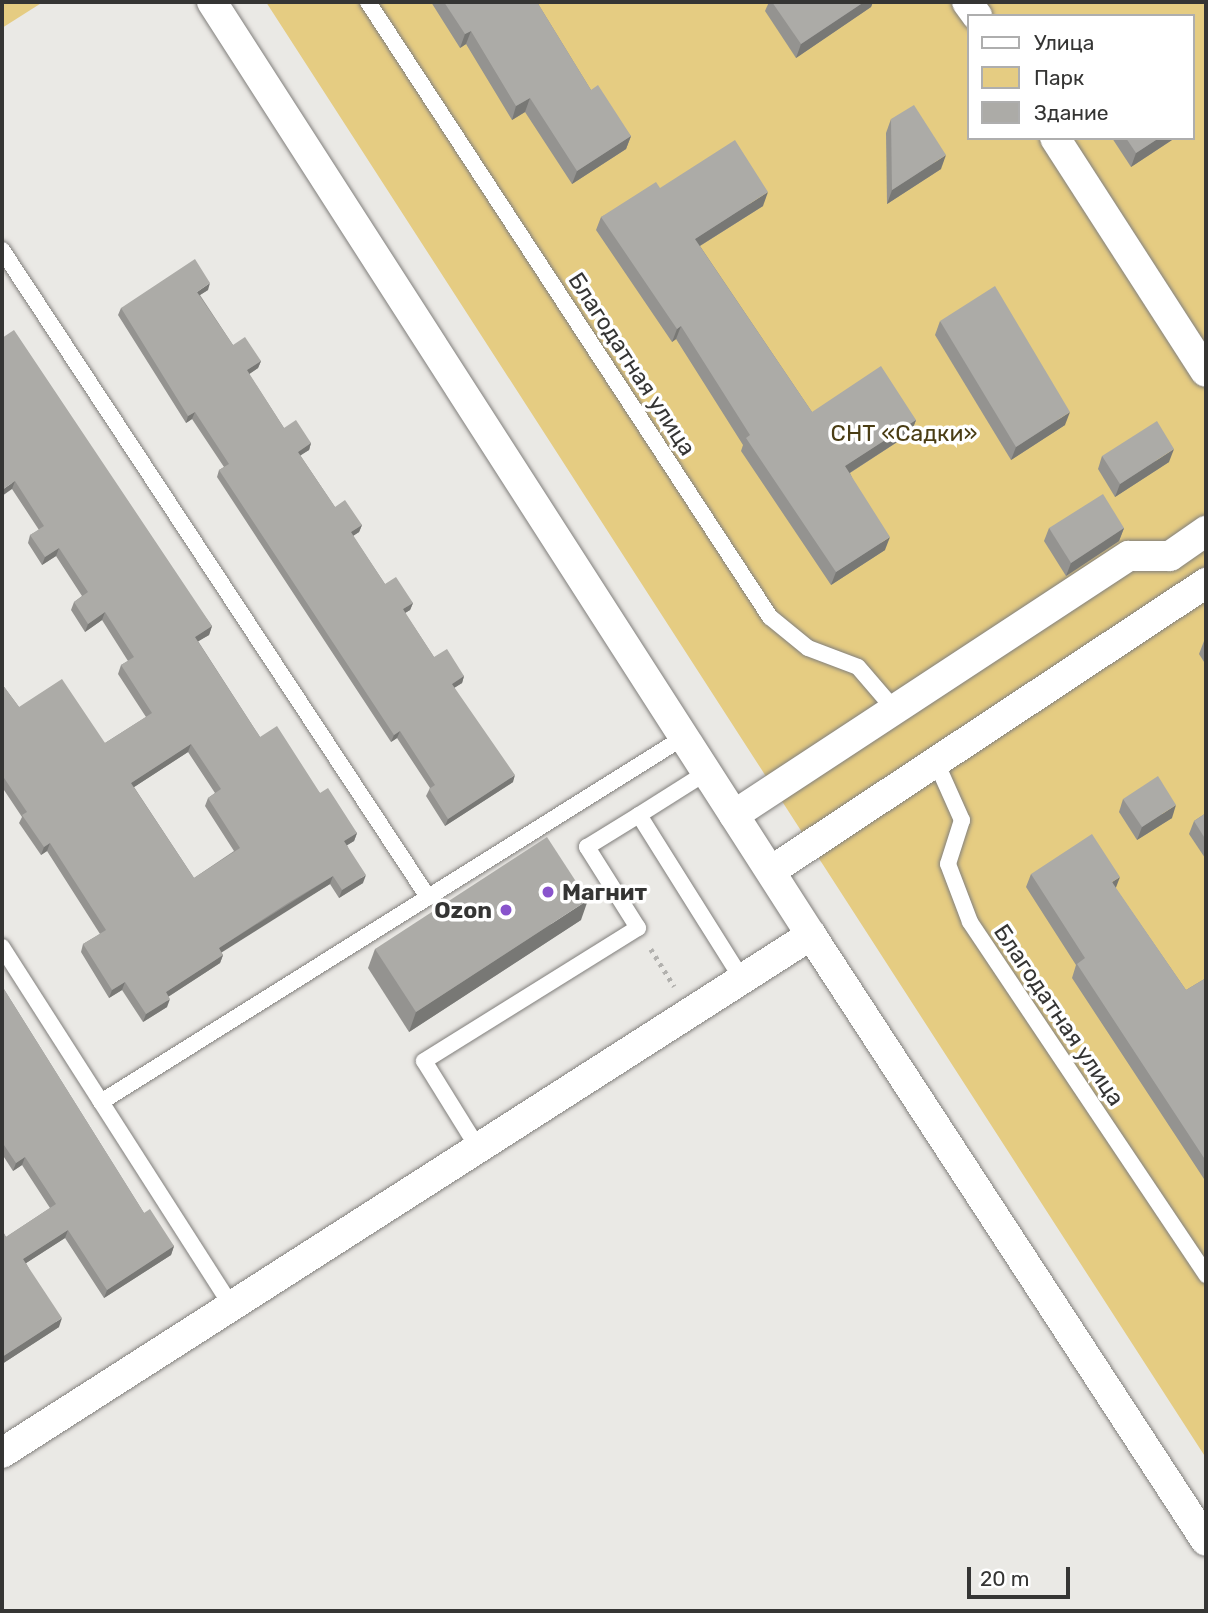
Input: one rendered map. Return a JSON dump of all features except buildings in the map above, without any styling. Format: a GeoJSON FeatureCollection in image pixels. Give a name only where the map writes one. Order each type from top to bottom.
{"type":"FeatureCollection","features":[{"type":"Feature","properties":{"kind":"street"},"geometry":{"type":"LineString","coordinates":[[212,2],[811,935],[1206,1541]]}},
{"type":"Feature","properties":{"kind":"street"},"geometry":{"type":"LineString","coordinates":[[1056,140],[1206,372]]}},
{"type":"Feature","properties":{"kind":"street"},"geometry":{"type":"LineString","coordinates":[[734,815],[1129,556],[1170,556],[1206,531]]}},
{"type":"Feature","properties":{"kind":"street"},"geometry":{"type":"LineString","coordinates":[[771,872],[1206,583]]}},
{"type":"Feature","properties":{"kind":"street"},"geometry":{"type":"LineString","coordinates":[[2,1453],[811,935]]}},
{"type":"Feature","properties":{"kind":"lane","name":"Благодатная улица"},"geometry":{"type":"LineString","coordinates":[[369,2],[770,617],[808,648],[858,667],[895,710]]}},
{"type":"Feature","properties":{"kind":"lane"},"geometry":{"type":"LineString","coordinates":[[2,250],[428,897]]}},
{"type":"Feature","properties":{"kind":"lane"},"geometry":{"type":"LineString","coordinates":[[102,1102],[684,737]]}},
{"type":"Feature","properties":{"kind":"lane","name":"Благодатная улица"},"geometry":{"type":"LineString","coordinates":[[936,762],[962,820],[948,864],[970,922],[1206,1275]]}},
{"type":"Feature","properties":{"kind":"lane"},"geometry":{"type":"LineString","coordinates":[[478,1148],[424,1061],[638,928],[587,847],[707,772]]}},
{"type":"Feature","properties":{"kind":"lane"},"geometry":{"type":"LineString","coordinates":[[639,815],[742,979]]}},
{"type":"Feature","properties":{"kind":"lane"},"geometry":{"type":"LineString","coordinates":[[2,947],[232,1306]]}},
{"type":"Feature","properties":{"kind":"green space"},"geometry":{"type":"Polygon","coordinates":[[[2,2],[43,2],[2,28],[2,2]]]}},
{"type":"Feature","properties":{"kind":"green space","name":"СНТ «Садки»"},"geometry":{"type":"Polygon","coordinates":[[[266,2],[1206,2],[1206,1458],[266,2]]]}},
{"type":"Feature","properties":{"kind":"place","name":"Магнит"},"geometry":{"type":"Point","coordinates":[548,892]}},
{"type":"Feature","properties":{"kind":"place","name":"Ozon"},"geometry":{"type":"Point","coordinates":[506,910]}}]}
